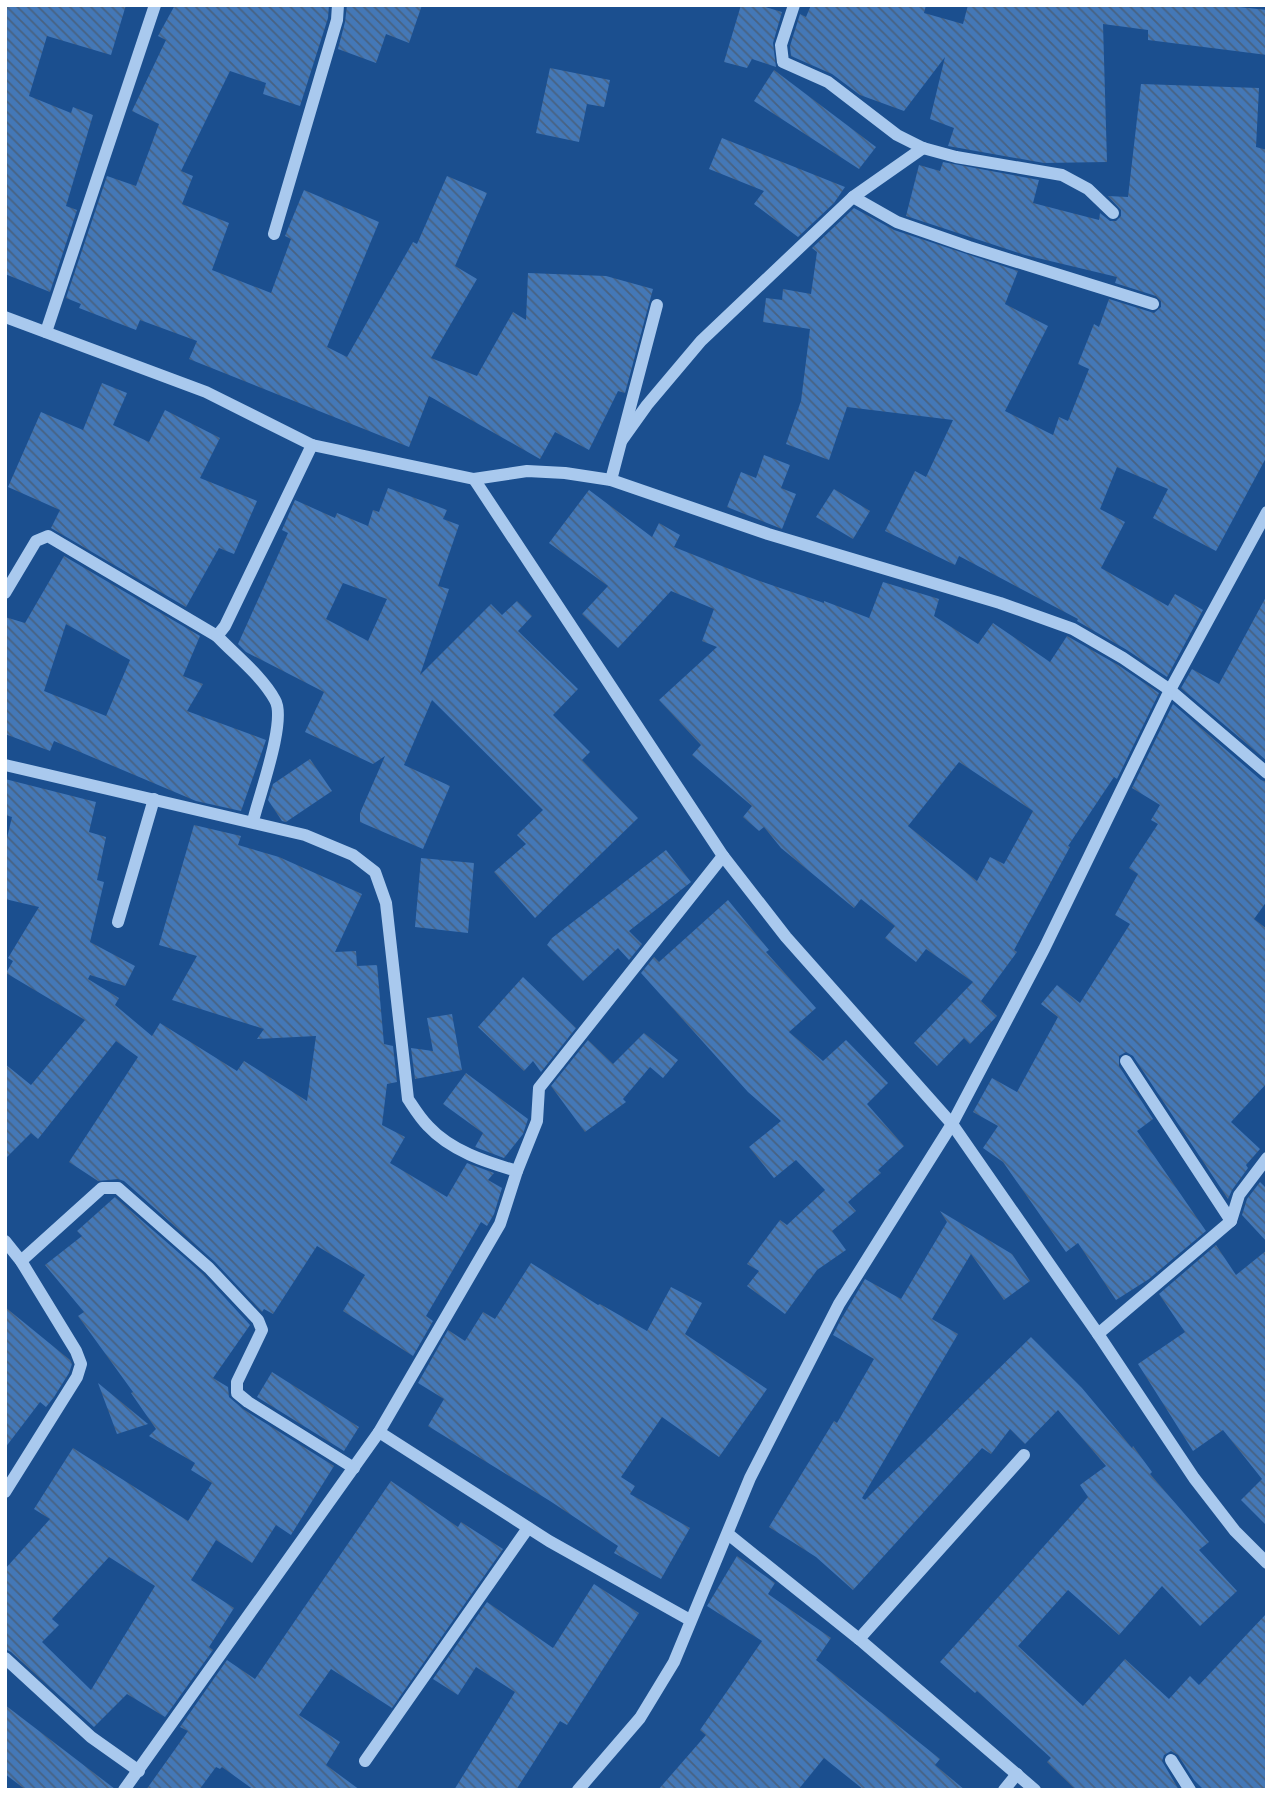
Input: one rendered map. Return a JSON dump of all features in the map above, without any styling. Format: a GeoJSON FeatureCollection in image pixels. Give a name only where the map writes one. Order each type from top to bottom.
{"type":"FeatureCollection","features":[{"type":"Feature","properties":{"kind":"street"},"geometry":{"type":"LineString","coordinates":[[46,332],[155,5]]}},
{"type":"Feature","properties":{"kind":"street"},"geometry":{"type":"LineString","coordinates":[[274,233],[337,20],[338,5]]}},
{"type":"Feature","properties":{"kind":"street"},"geometry":{"type":"LineString","coordinates":[[794,6],[781,45],[783,62],[828,82],[897,135],[923,148],[956,157],[1062,175],[1088,189],[1113,213]]}},
{"type":"Feature","properties":{"kind":"street"},"geometry":{"type":"LineString","coordinates":[[621,439],[701,341],[853,197],[923,148]]}},
{"type":"Feature","properties":{"kind":"street"},"geometry":{"type":"LineString","coordinates":[[853,197],[897,222],[1153,304]]}},
{"type":"Feature","properties":{"kind":"street"},"geometry":{"type":"LineString","coordinates":[[611,480],[657,305]]}},
{"type":"Feature","properties":{"kind":"street"},"geometry":{"type":"LineString","coordinates":[[5,317],[206,392],[312,445],[474,479],[527,471],[611,480],[768,534],[1000,603],[1073,629],[1170,690],[1267,773]]}},
{"type":"Feature","properties":{"kind":"street"},"geometry":{"type":"LineString","coordinates":[[217,636],[225,626],[312,445]]}},
{"type":"Feature","properties":{"kind":"street"},"geometry":{"type":"LineString","coordinates":[[474,479],[723,856],[786,937],[952,1124],[1194,1478],[1235,1531],[1267,1563]]}},
{"type":"Feature","properties":{"kind":"street"},"geometry":{"type":"LineString","coordinates":[[578,1790],[640,1718],[674,1662],[750,1478],[839,1304],[952,1124],[1044,949],[1170,690],[1267,512]]}},
{"type":"Feature","properties":{"kind":"street"},"geometry":{"type":"LineString","coordinates":[[5,593],[36,541],[48,536],[217,636],[277,703],[279,722],[253,821]]}},
{"type":"Feature","properties":{"kind":"street"},"geometry":{"type":"LineString","coordinates":[[5,765],[253,821],[317,840],[353,855],[375,872],[386,903],[408,1099],[426,1125],[445,1142],[488,1162],[517,1171]]}},
{"type":"Feature","properties":{"kind":"street"},"geometry":{"type":"LineString","coordinates":[[118,922],[155,799]]}},
{"type":"Feature","properties":{"kind":"street"},"geometry":{"type":"LineString","coordinates":[[124,1790],[379,1432],[500,1224],[537,1121],[539,1088],[723,856]]}},
{"type":"Feature","properties":{"kind":"street"},"geometry":{"type":"LineString","coordinates":[[1126,1061],[1231,1221]]}},
{"type":"Feature","properties":{"kind":"street"},"geometry":{"type":"LineString","coordinates":[[1098,1334],[1231,1221],[1239,1195],[1267,1158]]}},
{"type":"Feature","properties":{"kind":"street"},"geometry":{"type":"LineString","coordinates":[[21,1261],[102,1188],[118,1188],[209,1268],[258,1320],[262,1330],[237,1382],[237,1393],[354,1468]]}},
{"type":"Feature","properties":{"kind":"street"},"geometry":{"type":"LineString","coordinates":[[5,1241],[21,1261],[76,1350],[81,1364],[77,1377],[5,1492]]}},
{"type":"Feature","properties":{"kind":"street"},"geometry":{"type":"LineString","coordinates":[[379,1432],[528,1528],[690,1620]]}},
{"type":"Feature","properties":{"kind":"street"},"geometry":{"type":"LineString","coordinates":[[859,1639],[1024,1455]]}},
{"type":"Feature","properties":{"kind":"street"},"geometry":{"type":"LineString","coordinates":[[365,1761],[528,1528]]}},
{"type":"Feature","properties":{"kind":"street"},"geometry":{"type":"LineString","coordinates":[[728,1534],[859,1639],[1035,1790]]}},
{"type":"Feature","properties":{"kind":"street"},"geometry":{"type":"LineString","coordinates":[[5,1658],[91,1737],[139,1771]]}},
{"type":"Feature","properties":{"kind":"street"},"geometry":{"type":"LineString","coordinates":[[1171,1760],[1190,1790]]}},
{"type":"Feature","properties":{"kind":"street"},"geometry":{"type":"LineString","coordinates":[[1004,1790],[1017,1774]]}},
{"type":"Feature","properties":{"kind":"building"},"geometry":{"type":"Polygon","coordinates":[[[5,5],[126,5],[111,55],[47,36],[29,96],[71,113],[73,107],[93,115],[66,206],[77,210],[50,292],[5,274],[5,5]]]}},
{"type":"Feature","properties":{"kind":"building"},"geometry":{"type":"Polygon","coordinates":[[[175,5],[329,5],[328,18],[300,106],[263,94],[266,83],[230,71],[181,171],[193,176],[182,204],[229,223],[212,270],[271,293],[291,239],[285,236],[304,190],[379,222],[327,347],[347,357],[413,242],[417,244],[447,176],[487,193],[455,266],[477,279],[431,358],[477,376],[513,312],[526,320],[528,273],[606,276],[653,289],[625,393],[618,391],[589,450],[555,432],[540,459],[429,396],[409,447],[189,359],[197,341],[140,320],[136,330],[79,308],[81,304],[66,298],[107,176],[136,186],[159,124],[132,111],[166,40],[158,36],[175,5]]]}},
{"type":"Feature","properties":{"kind":"building"},"geometry":{"type":"Polygon","coordinates":[[[347,5],[422,5],[409,43],[386,34],[376,63],[338,49],[347,5]]]}},
{"type":"Feature","properties":{"kind":"building"},"geometry":{"type":"Polygon","coordinates":[[[741,5],[759,5],[782,12],[773,43],[776,67],[752,59],[747,68],[724,62],[741,5]]]}},
{"type":"Feature","properties":{"kind":"building"},"geometry":{"type":"Polygon","coordinates":[[[811,5],[926,5],[924,13],[963,24],[968,5],[1220,5],[1267,10],[1267,55],[1148,40],[1148,30],[1103,24],[1107,162],[1044,163],[948,146],[954,128],[930,119],[945,57],[904,111],[860,95],[832,74],[791,56],[790,46],[800,14],[806,17],[811,5]]]}},
{"type":"Feature","properties":{"kind":"building"},"geometry":{"type":"Polygon","coordinates":[[[550,68],[610,80],[604,107],[587,104],[579,142],[536,133],[550,68]]]}},
{"type":"Feature","properties":{"kind":"building"},"geometry":{"type":"Polygon","coordinates":[[[774,70],[876,147],[859,169],[754,101],[774,70]]]}},
{"type":"Feature","properties":{"kind":"building"},"geometry":{"type":"Polygon","coordinates":[[[1141,84],[1259,88],[1256,147],[1267,150],[1267,456],[1216,551],[1153,518],[1168,489],[1117,467],[1100,509],[1125,522],[1101,568],[1168,606],[1175,594],[1203,610],[1167,677],[1077,621],[1078,619],[959,556],[955,565],[885,531],[915,471],[926,477],[953,420],[847,407],[829,460],[786,444],[801,401],[810,329],[763,322],[766,298],[782,300],[783,289],[811,294],[817,252],[812,248],[854,208],[894,230],[1018,271],[1005,304],[1048,326],[1005,411],[1053,435],[1059,417],[1068,421],[1089,369],[1078,364],[1094,324],[1099,327],[1109,299],[1154,313],[1161,307],[1161,301],[1156,296],[1115,283],[1117,277],[1025,255],[906,216],[919,165],[940,171],[943,162],[1039,180],[1033,203],[1099,220],[1100,213],[1110,221],[1116,221],[1121,216],[1121,210],[1108,196],[1128,197],[1141,84]]]}},
{"type":"Feature","properties":{"kind":"building"},"geometry":{"type":"Polygon","coordinates":[[[722,138],[845,187],[834,203],[798,237],[754,204],[764,191],[709,169],[722,138]]]}},
{"type":"Feature","properties":{"kind":"building"},"geometry":{"type":"Polygon","coordinates":[[[102,383],[127,393],[113,425],[149,442],[165,410],[220,438],[200,478],[257,501],[234,554],[219,548],[186,607],[51,528],[60,510],[8,487],[41,412],[83,430],[102,383]]]}},
{"type":"Feature","properties":{"kind":"building"},"geometry":{"type":"Polygon","coordinates":[[[764,455],[790,465],[781,488],[796,494],[782,529],[727,507],[741,472],[756,478],[764,455]]]}},
{"type":"Feature","properties":{"kind":"building"},"geometry":{"type":"Polygon","coordinates":[[[388,488],[447,510],[443,519],[459,525],[438,586],[449,589],[420,675],[491,604],[502,615],[517,601],[532,616],[518,631],[578,689],[553,715],[590,752],[582,760],[638,818],[535,918],[494,872],[526,844],[517,835],[543,810],[432,700],[404,765],[450,786],[423,849],[360,822],[360,813],[385,756],[373,764],[305,732],[324,692],[246,652],[238,644],[288,533],[282,530],[295,500],[335,518],[337,513],[368,526],[373,510],[379,512],[388,488]],[[343,583],[326,619],[368,641],[387,599],[343,583]]]}},
{"type":"Feature","properties":{"kind":"building"},"geometry":{"type":"Polygon","coordinates":[[[834,489],[870,511],[853,539],[816,517],[834,489]]]}},
{"type":"Feature","properties":{"kind":"building"},"geometry":{"type":"Polygon","coordinates":[[[589,490],[652,537],[659,523],[680,535],[674,547],[757,580],[869,618],[883,582],[939,599],[934,616],[978,644],[993,623],[1050,662],[1067,636],[1118,665],[1159,693],[1117,779],[1114,777],[1068,846],[1070,847],[1014,950],[1017,952],[981,1001],[997,1016],[970,1044],[964,1038],[937,1066],[914,1043],[973,982],[926,949],[916,962],[885,938],[895,926],[861,899],[854,908],[781,848],[764,827],[759,831],[743,817],[752,806],[692,755],[701,745],[659,700],[717,647],[702,641],[714,609],[671,591],[618,648],[582,614],[608,586],[549,543],[589,490]],[[959,762],[908,826],[977,881],[990,857],[1004,864],[1033,811],[959,762]]]}},
{"type":"Feature","properties":{"kind":"building"},"geometry":{"type":"Polygon","coordinates":[[[64,556],[200,636],[183,676],[203,684],[187,711],[266,740],[241,811],[196,801],[54,741],[50,751],[5,734],[5,617],[25,623],[64,556]],[[66,624],[44,691],[106,716],[130,660],[66,624]]]}},
{"type":"Feature","properties":{"kind":"building"},"geometry":{"type":"Polygon","coordinates":[[[1267,595],[1267,761],[1181,688],[1192,669],[1219,684],[1267,595]]]}},
{"type":"Feature","properties":{"kind":"building"},"geometry":{"type":"Polygon","coordinates":[[[1173,704],[1261,780],[1267,782],[1267,901],[1254,919],[1267,929],[1267,1083],[1231,1122],[1260,1149],[1246,1165],[1248,1168],[1228,1199],[1133,1056],[1126,1052],[1119,1056],[1119,1066],[1153,1119],[1137,1131],[1206,1231],[1149,1279],[1116,1300],[1078,1243],[1066,1252],[1003,1162],[983,1148],[998,1126],[973,1112],[992,1078],[1017,1092],[1058,1017],[1041,1004],[1057,985],[1080,1003],[1130,924],[1115,915],[1138,874],[1129,868],[1158,824],[1151,820],[1160,805],[1132,788],[1173,704]]]}},
{"type":"Feature","properties":{"kind":"building"},"geometry":{"type":"Polygon","coordinates":[[[310,759],[332,791],[286,822],[282,821],[268,800],[273,784],[310,759]]]}},
{"type":"Feature","properties":{"kind":"building"},"geometry":{"type":"Polygon","coordinates":[[[5,779],[96,802],[89,832],[106,837],[97,880],[104,882],[90,942],[135,966],[125,986],[90,975],[88,979],[119,998],[115,1005],[152,1036],[160,1023],[237,1071],[244,1061],[307,1101],[316,1036],[257,1039],[264,1029],[172,1000],[197,956],[159,945],[194,825],[241,836],[238,845],[279,857],[362,894],[335,952],[356,951],[357,966],[377,965],[384,1044],[393,1046],[397,1082],[387,1084],[382,1125],[405,1137],[390,1163],[447,1197],[467,1163],[494,1173],[488,1180],[502,1188],[494,1214],[487,1226],[481,1222],[426,1316],[433,1321],[413,1356],[343,1311],[365,1275],[317,1246],[273,1314],[264,1309],[262,1312],[215,1262],[124,1181],[98,1181],[69,1162],[138,1057],[116,1041],[38,1139],[31,1133],[5,1159],[5,1064],[31,1085],[85,1020],[6,973],[13,961],[8,958],[39,907],[5,899],[5,846],[12,817],[5,815],[5,779]]]}},
{"type":"Feature","properties":{"kind":"building"},"geometry":{"type":"Polygon","coordinates":[[[666,850],[691,882],[629,931],[642,944],[629,960],[618,948],[583,981],[547,945],[552,938],[666,850]]]}},
{"type":"Feature","properties":{"kind":"building"},"geometry":{"type":"Polygon","coordinates":[[[421,858],[474,863],[468,933],[415,927],[421,858]]]}},
{"type":"Feature","properties":{"kind":"building"},"geometry":{"type":"Polygon","coordinates":[[[728,900],[769,950],[766,952],[816,1008],[789,1032],[823,1061],[846,1040],[888,1083],[867,1104],[904,1146],[878,1170],[881,1173],[848,1202],[856,1211],[832,1231],[846,1250],[817,1270],[785,1314],[747,1286],[759,1271],[747,1264],[780,1220],[787,1225],[825,1190],[796,1160],[774,1178],[749,1147],[781,1121],[748,1092],[641,973],[654,957],[659,962],[728,900]]]}},
{"type":"Feature","properties":{"kind":"building"},"geometry":{"type":"Polygon","coordinates":[[[523,977],[576,1028],[541,1072],[533,1061],[524,1071],[478,1027],[523,977]]]}},
{"type":"Feature","properties":{"kind":"building"},"geometry":{"type":"Polygon","coordinates":[[[452,1014],[462,1070],[415,1079],[411,1048],[433,1051],[427,1018],[452,1014]]]}},
{"type":"Feature","properties":{"kind":"building"},"geometry":{"type":"Polygon","coordinates":[[[644,1033],[678,1060],[663,1078],[650,1067],[623,1099],[626,1102],[585,1132],[551,1086],[588,1040],[613,1064],[644,1033]]]}},
{"type":"Feature","properties":{"kind":"building"},"geometry":{"type":"Polygon","coordinates":[[[466,1073],[528,1119],[523,1134],[504,1158],[475,1147],[483,1133],[443,1104],[466,1073]]]}},
{"type":"Feature","properties":{"kind":"building"},"geometry":{"type":"Polygon","coordinates":[[[1260,1182],[1267,1189],[1267,1242],[1242,1215],[1247,1199],[1260,1182]]]}},
{"type":"Feature","properties":{"kind":"building"},"geometry":{"type":"Polygon","coordinates":[[[115,1197],[203,1274],[250,1325],[213,1378],[228,1387],[229,1397],[243,1409],[334,1466],[291,1535],[276,1525],[252,1563],[216,1540],[191,1580],[234,1608],[209,1647],[213,1650],[165,1717],[127,1694],[94,1727],[5,1649],[5,1569],[50,1519],[34,1509],[73,1448],[188,1521],[212,1483],[191,1470],[195,1463],[149,1436],[156,1429],[78,1316],[84,1312],[45,1265],[82,1236],[77,1231],[115,1197]],[[109,1557],[52,1619],[59,1625],[42,1642],[91,1690],[155,1586],[109,1557]]]}},
{"type":"Feature","properties":{"kind":"building"},"geometry":{"type":"Polygon","coordinates":[[[940,1211],[1012,1254],[1030,1281],[1004,1300],[971,1254],[932,1319],[958,1334],[862,1498],[865,1500],[1031,1337],[1082,1388],[1132,1448],[1133,1446],[1152,1472],[1150,1474],[1209,1542],[1199,1550],[1237,1591],[1200,1626],[1162,1586],[1119,1635],[1068,1590],[1018,1646],[1083,1706],[1125,1659],[1169,1699],[1190,1676],[1199,1685],[1267,1613],[1267,1790],[1204,1790],[1178,1755],[1171,1751],[1164,1755],[1162,1761],[1179,1790],[1076,1790],[1047,1762],[1051,1758],[977,1691],[975,1693],[940,1662],[1088,1497],[1080,1485],[1106,1466],[1058,1410],[1025,1444],[1010,1429],[991,1454],[982,1448],[853,1590],[816,1557],[769,1527],[834,1421],[837,1423],[874,1359],[833,1335],[839,1323],[865,1279],[901,1299],[947,1222],[940,1211]]]}},
{"type":"Feature","properties":{"kind":"building"},"geometry":{"type":"Polygon","coordinates":[[[1216,1245],[1236,1275],[1267,1250],[1267,1526],[1241,1500],[1262,1479],[1223,1430],[1193,1451],[1138,1364],[1185,1332],[1159,1294],[1216,1245]]]}},
{"type":"Feature","properties":{"kind":"building"},"geometry":{"type":"Polygon","coordinates":[[[531,1263],[598,1305],[647,1331],[671,1287],[702,1303],[685,1334],[767,1389],[719,1457],[662,1417],[621,1477],[635,1486],[630,1494],[690,1528],[661,1579],[614,1553],[618,1546],[550,1501],[428,1426],[444,1399],[418,1383],[448,1330],[465,1341],[483,1312],[495,1319],[531,1263]]]}},
{"type":"Feature","properties":{"kind":"building"},"geometry":{"type":"Polygon","coordinates":[[[5,1307],[72,1364],[54,1397],[46,1407],[40,1402],[5,1448],[5,1307]]]}},
{"type":"Feature","properties":{"kind":"building"},"geometry":{"type":"Polygon","coordinates":[[[272,1372],[359,1427],[344,1451],[257,1397],[272,1372]]]}},
{"type":"Feature","properties":{"kind":"building"},"geometry":{"type":"Polygon","coordinates":[[[98,1383],[148,1424],[117,1434],[98,1383]]]}},
{"type":"Feature","properties":{"kind":"building"},"geometry":{"type":"Polygon","coordinates":[[[391,1481],[458,1527],[461,1522],[503,1549],[392,1708],[331,1669],[299,1715],[340,1742],[326,1765],[360,1790],[254,1790],[222,1767],[216,1767],[199,1790],[146,1790],[188,1731],[180,1727],[227,1660],[255,1679],[391,1481]]]}},
{"type":"Feature","properties":{"kind":"building"},"geometry":{"type":"Polygon","coordinates":[[[737,1556],[775,1583],[768,1594],[831,1638],[816,1660],[940,1759],[935,1765],[965,1790],[864,1790],[824,1758],[798,1790],[658,1790],[706,1735],[700,1730],[762,1641],[707,1606],[737,1556]]]}},
{"type":"Feature","properties":{"kind":"building"},"geometry":{"type":"Polygon","coordinates":[[[594,1584],[639,1613],[567,1725],[560,1721],[516,1790],[454,1790],[515,1692],[476,1667],[458,1695],[433,1679],[487,1602],[553,1648],[594,1584]]]}},
{"type":"Feature","properties":{"kind":"building"},"geometry":{"type":"Polygon","coordinates":[[[5,1705],[115,1790],[26,1790],[5,1774],[5,1705]]]}}]}
